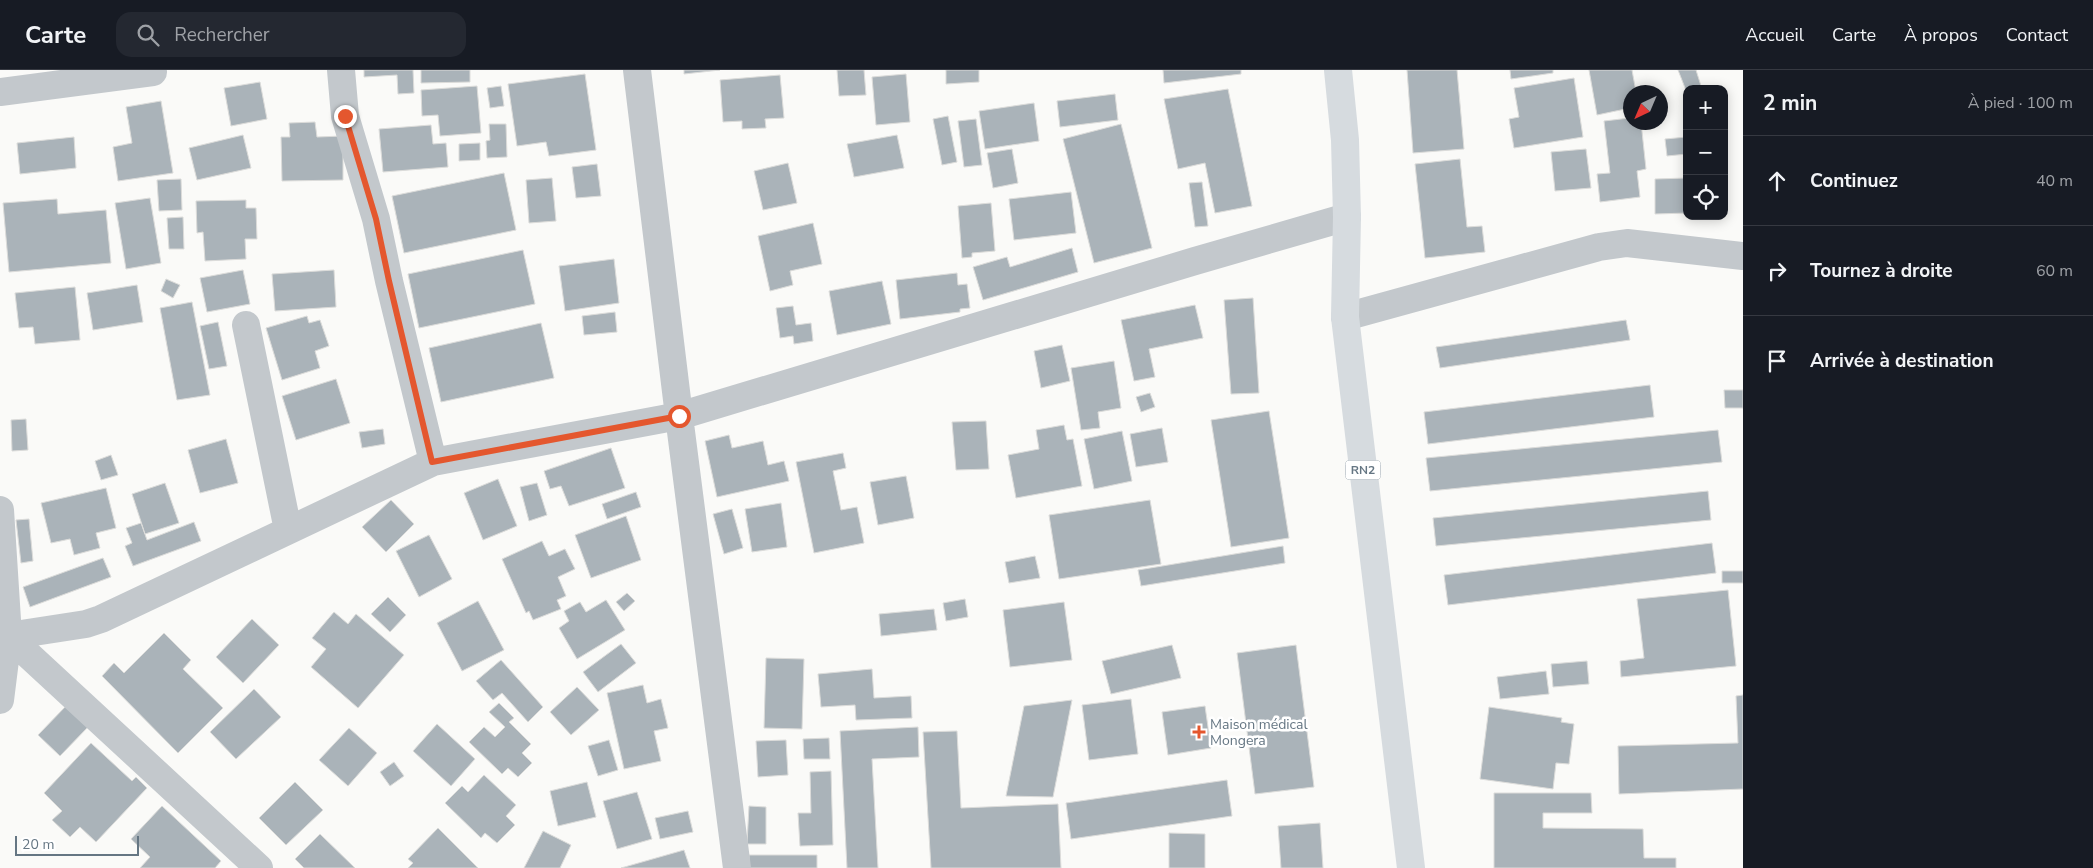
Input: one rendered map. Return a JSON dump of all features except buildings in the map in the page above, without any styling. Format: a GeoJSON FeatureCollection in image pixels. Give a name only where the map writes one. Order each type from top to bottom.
{"type":"FeatureCollection","features":[{"type":"Feature","properties":{"kind":"highway","name":"RN2"},"geometry":{"type":"LineString","coordinates":[[1338,70],[1345,140],[1347,217],[1345,317],[1411,868]]}},
{"type":"Feature","properties":{"kind":"street"},"geometry":{"type":"LineString","coordinates":[[341,70],[345,116],[376,219],[432,462]]}},
{"type":"Feature","properties":{"kind":"street"},"geometry":{"type":"LineString","coordinates":[[637,70],[679,416],[738,868]]}},
{"type":"Feature","properties":{"kind":"street"},"geometry":{"type":"LineString","coordinates":[[0,92],[153,72]]}},
{"type":"Feature","properties":{"kind":"street"},"geometry":{"type":"LineString","coordinates":[[8,636],[101,620],[432,462],[679,416],[1347,217]]}},
{"type":"Feature","properties":{"kind":"street"},"geometry":{"type":"LineString","coordinates":[[1345,317],[1598,247],[1627,243],[1743,256]]}},
{"type":"Feature","properties":{"kind":"street"},"geometry":{"type":"LineString","coordinates":[[246,325],[288,530]]}},
{"type":"Feature","properties":{"kind":"street"},"geometry":{"type":"LineString","coordinates":[[0,510],[8,636],[0,700]]}},
{"type":"Feature","properties":{"kind":"street"},"geometry":{"type":"LineString","coordinates":[[8,636],[259,868]]}},
{"type":"Feature","properties":{"kind":"place","name":"Maison médical Mongera"},"geometry":{"type":"Point","coordinates":[1199,732]}},
{"type":"Feature","properties":{"kind":"route"},"geometry":{"type":"LineString","coordinates":[[345,116],[376,219],[432,462],[679,416]]}}]}
